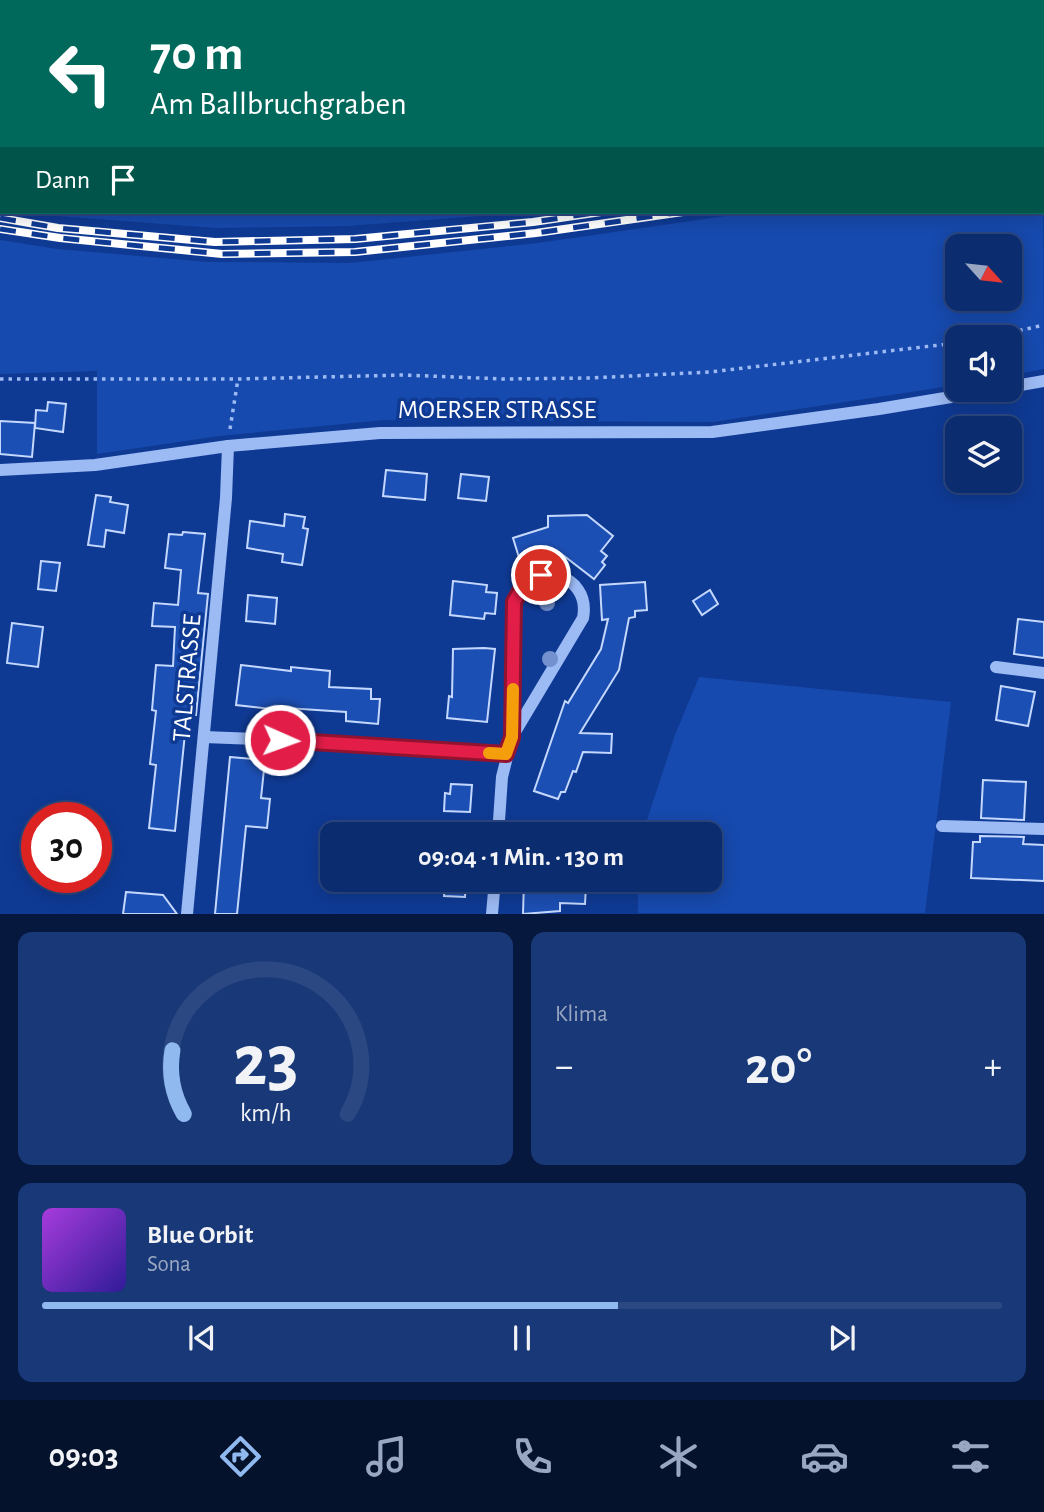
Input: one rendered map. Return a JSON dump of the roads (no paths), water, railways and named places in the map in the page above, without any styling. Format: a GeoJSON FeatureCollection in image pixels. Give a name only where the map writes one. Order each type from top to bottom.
{"type":"FeatureCollection","features":[{"type":"Feature","properties":{"kind":"street"},"geometry":{"type":"LineString","coordinates":[[1022,385],[1044,381]]}},
{"type":"Feature","properties":{"kind":"street","name":"MOERSER STRASSE"},"geometry":{"type":"LineString","coordinates":[[0,470],[95,466],[228,446],[380,433],[712,432],[945,398]]}},
{"type":"Feature","properties":{"kind":"street","name":"TALSTRASSE"},"geometry":{"type":"LineString","coordinates":[[187,914],[226,498],[228,446]]}},
{"type":"Feature","properties":{"kind":"street"},"geometry":{"type":"LineString","coordinates":[[499,822],[502,777],[512,737],[583,618],[584,603],[579,592],[570,581],[556,575],[541,575],[529,580],[519,590],[514,602],[512,737]]}},
{"type":"Feature","properties":{"kind":"street"},"geometry":{"type":"LineString","coordinates":[[996,667],[1044,673]]}},
{"type":"Feature","properties":{"kind":"street"},"geometry":{"type":"LineString","coordinates":[[204,737],[355,743],[506,754]]}},
{"type":"Feature","properties":{"kind":"street"},"geometry":{"type":"LineString","coordinates":[[942,825],[1044,829]]}},
{"type":"Feature","properties":{"kind":"street"},"geometry":{"type":"LineString","coordinates":[[492,914],[494,892]]}},
{"type":"Feature","properties":{"kind":"railway"},"geometry":{"type":"LineString","coordinates":[[0,218],[58,228],[215,242],[355,239],[533,222],[587,214]]}},
{"type":"Feature","properties":{"kind":"railway"},"geometry":{"type":"LineString","coordinates":[[0,229],[60,238],[222,254],[355,252],[536,233],[669,214]]}}]}
